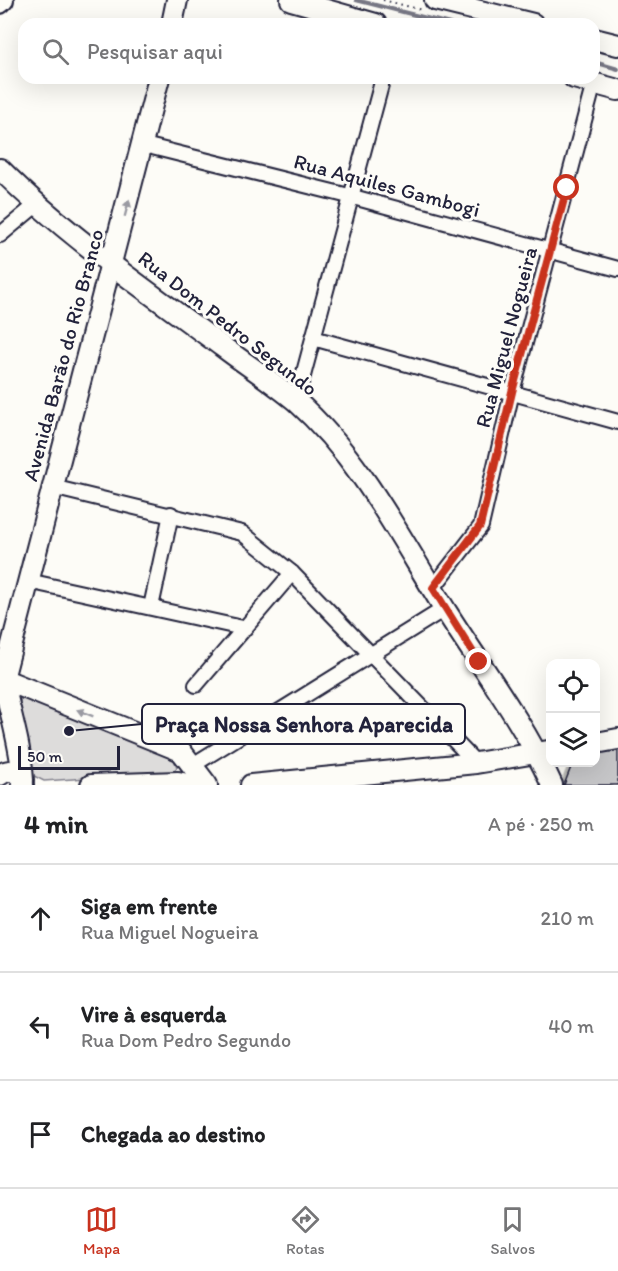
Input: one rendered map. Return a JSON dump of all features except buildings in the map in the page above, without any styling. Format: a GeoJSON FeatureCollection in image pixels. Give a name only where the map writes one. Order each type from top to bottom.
{"type":"FeatureCollection","features":[{"type":"Feature","properties":{"kind":"street"},"geometry":{"type":"LineString","coordinates":[[0,3],[3,0]]}},
{"type":"Feature","properties":{"kind":"street"},"geometry":{"type":"LineString","coordinates":[[173,18],[177,0]]}},
{"type":"Feature","properties":{"kind":"street"},"geometry":{"type":"LineString","coordinates":[[291,0],[355,18]]}},
{"type":"Feature","properties":{"kind":"street"},"geometry":{"type":"LineString","coordinates":[[435,0],[508,18]]}},
{"type":"Feature","properties":{"kind":"street"},"geometry":{"type":"LineString","coordinates":[[600,40],[618,45]]}},
{"type":"Feature","properties":{"kind":"street","name":"Avenida Barão do Rio Branco"},"geometry":{"type":"LineString","coordinates":[[3,680],[52,487],[144,145],[158,84]]}},
{"type":"Feature","properties":{"kind":"street"},"geometry":{"type":"LineString","coordinates":[[296,402],[381,84]]}},
{"type":"Feature","properties":{"kind":"street","name":"Rua Miguel Nogueira"},"geometry":{"type":"LineString","coordinates":[[433,588],[480,526],[512,392],[594,84]]}},
{"type":"Feature","properties":{"kind":"street"},"geometry":{"type":"LineString","coordinates":[[597,84],[618,90]]}},
{"type":"Feature","properties":{"kind":"street","name":"Rua Aquiles Gambogi"},"geometry":{"type":"LineString","coordinates":[[144,145],[352,197],[618,268]]}},
{"type":"Feature","properties":{"kind":"street","name":"Rua Dom Pedro Segundo"},"geometry":{"type":"LineString","coordinates":[[0,169],[36,205],[296,402],[344,454],[381,501],[444,609],[544,751],[552,785]]}},
{"type":"Feature","properties":{"kind":"street"},"geometry":{"type":"LineString","coordinates":[[0,235],[36,205]]}},
{"type":"Feature","properties":{"kind":"street"},"geometry":{"type":"LineString","coordinates":[[313,338],[618,422]]}},
{"type":"Feature","properties":{"kind":"street"},"geometry":{"type":"LineString","coordinates":[[52,487],[242,532],[292,573],[476,763]]}},
{"type":"Feature","properties":{"kind":"street"},"geometry":{"type":"LineString","coordinates":[[151,607],[171,514]]}},
{"type":"Feature","properties":{"kind":"street"},"geometry":{"type":"LineString","coordinates":[[196,685],[292,573]]}},
{"type":"Feature","properties":{"kind":"street"},"geometry":{"type":"LineString","coordinates":[[28,581],[243,628]]}},
{"type":"Feature","properties":{"kind":"street"},"geometry":{"type":"LineString","coordinates":[[91,785],[184,784],[193,765],[444,609]]}},
{"type":"Feature","properties":{"kind":"street"},"geometry":{"type":"LineString","coordinates":[[3,680],[15,739],[21,751],[8,774]]}},
{"type":"Feature","properties":{"kind":"street"},"geometry":{"type":"LineString","coordinates":[[3,680],[181,751],[207,785]]}},
{"type":"Feature","properties":{"kind":"street"},"geometry":{"type":"LineString","coordinates":[[600,742],[618,739]]}},
{"type":"Feature","properties":{"kind":"street"},"geometry":{"type":"LineString","coordinates":[[251,785],[476,763],[544,751]]}},
{"type":"Feature","properties":{"kind":"shaded area"},"geometry":{"type":"Polygon","coordinates":[[[30,697],[172,755],[177,767],[173,772],[44,781],[34,776],[17,708],[20,700],[30,697]]]}},
{"type":"Feature","properties":{"kind":"waterway"},"geometry":{"type":"LineString","coordinates":[[356,0],[426,18]]}},
{"type":"Feature","properties":{"kind":"waterway"},"geometry":{"type":"LineString","coordinates":[[600,64],[618,69]]}},
{"type":"Feature","properties":{"kind":"place","name":"Praça Nossa Senhora Aparecida"},"geometry":{"type":"Point","coordinates":[69,731]}},
{"type":"Feature","properties":{"kind":"route"},"geometry":{"type":"LineString","coordinates":[[479,662],[433,588],[480,526],[512,392],[567,188]]}}]}
